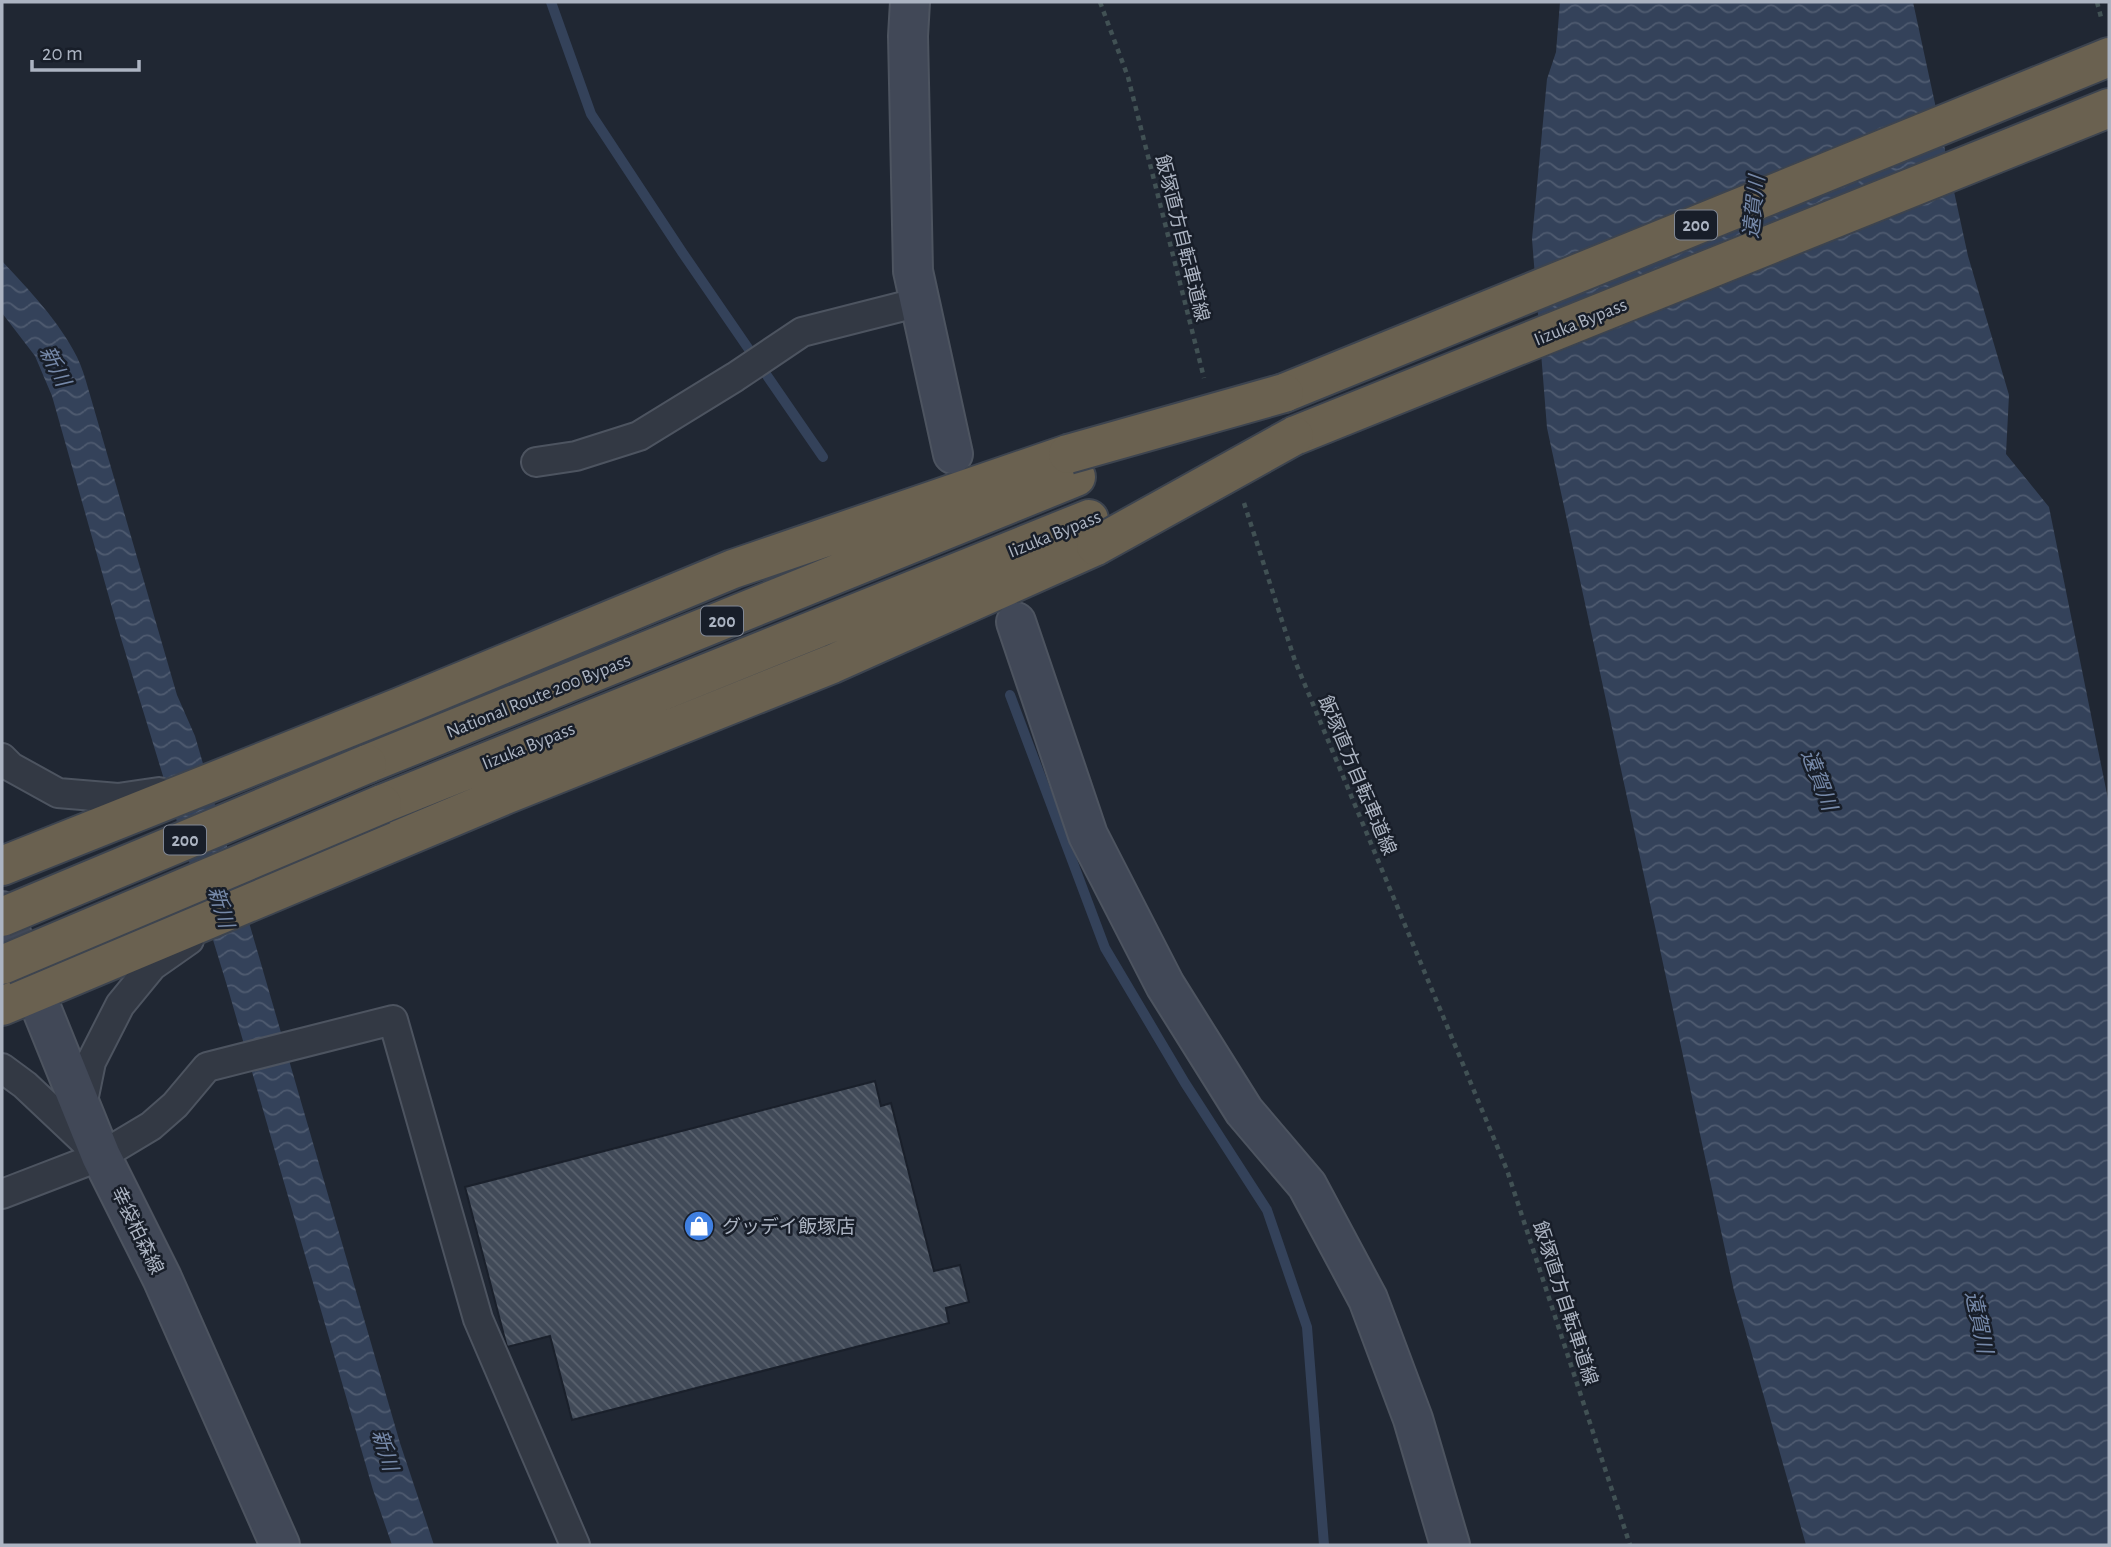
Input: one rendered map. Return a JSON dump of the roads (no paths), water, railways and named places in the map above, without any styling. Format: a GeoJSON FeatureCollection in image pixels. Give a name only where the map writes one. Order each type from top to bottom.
{"type":"FeatureCollection","features":[{"type":"Feature","properties":{"kind":"highway","name":"200"},"geometry":{"type":"LineString","coordinates":[[1072,466],[1284,393],[2109,57]]}},
{"type":"Feature","properties":{"kind":"highway","name":"Iizuka Bypass"},"geometry":{"type":"LineString","coordinates":[[2,965],[382,804],[1092,533],[1294,436],[2109,108]]}},
{"type":"Feature","properties":{"kind":"highway","name":"National Route 200 Bypass"},"geometry":{"type":"LineString","coordinates":[[2,914],[367,764],[1072,466]]}},
{"type":"Feature","properties":{"kind":"highway"},"geometry":{"type":"LineString","coordinates":[[2,866],[162,796],[208,783],[400,707],[733,569],[1072,466]]}},
{"type":"Feature","properties":{"kind":"highway"},"geometry":{"type":"LineString","coordinates":[[18,1000],[220,917],[505,794],[832,664],[1092,533]]}},
{"type":"Feature","properties":{"kind":"street"},"geometry":{"type":"LineString","coordinates":[[910,2],[908,36],[913,271],[953,454]]}},
{"type":"Feature","properties":{"kind":"street"},"geometry":{"type":"LineString","coordinates":[[536,462],[576,456],[639,436],[802,332],[920,302]]}},
{"type":"Feature","properties":{"kind":"street"},"geometry":{"type":"LineString","coordinates":[[1016,622],[1088,835],[1165,985],[1244,1111],[1307,1185],[1368,1299],[1413,1419],[1450,1545]]}},
{"type":"Feature","properties":{"kind":"street"},"geometry":{"type":"LineString","coordinates":[[2,758],[58,793],[118,798],[162,796]]}},
{"type":"Feature","properties":{"kind":"street","name":"幸袋柏森線"},"geometry":{"type":"LineString","coordinates":[[2,914],[18,1000],[82,1106],[101,1156],[162,1278],[280,1545]]}},
{"type":"Feature","properties":{"kind":"street"},"geometry":{"type":"LineString","coordinates":[[82,1106],[91,1062],[120,1005],[152,966],[220,917]]}},
{"type":"Feature","properties":{"kind":"street"},"geometry":{"type":"LineString","coordinates":[[2,1194],[101,1156],[151,1126],[175,1105],[207,1067],[393,1020],[478,1319],[575,1545]]}},
{"type":"Feature","properties":{"kind":"street"},"geometry":{"type":"LineString","coordinates":[[2,1068],[101,1156]]}},
{"type":"Feature","properties":{"kind":"water","name":"遠賀川"},"geometry":{"type":"Polygon","coordinates":[[[1560,2],[1913,2],[1968,256],[2009,395],[2006,454],[2049,507],[2109,804],[2109,1545],[1806,1545],[1734,1291],[1547,428],[1532,239],[1547,79],[1556,52],[1560,2]]]}},
{"type":"Feature","properties":{"kind":"water","name":"新川"},"geometry":{"type":"Polygon","coordinates":[[[2,261],[52,318],[70,344],[83,372],[177,695],[195,736],[400,1443],[434,1545],[392,1545],[373,1490],[228,989],[116,622],[52,396],[35,356],[2,313],[2,261]]]}},
{"type":"Feature","properties":{"kind":"waterway"},"geometry":{"type":"LineString","coordinates":[[551,2],[591,114],[823,457]]}},
{"type":"Feature","properties":{"kind":"waterway"},"geometry":{"type":"LineString","coordinates":[[1010,695],[1105,948],[1185,1083],[1267,1210],[1307,1327],[1324,1545]]}},
{"type":"Feature","properties":{"kind":"place","name":"グッデイ飯塚店"},"geometry":{"type":"Point","coordinates":[699,1226]}}]}
